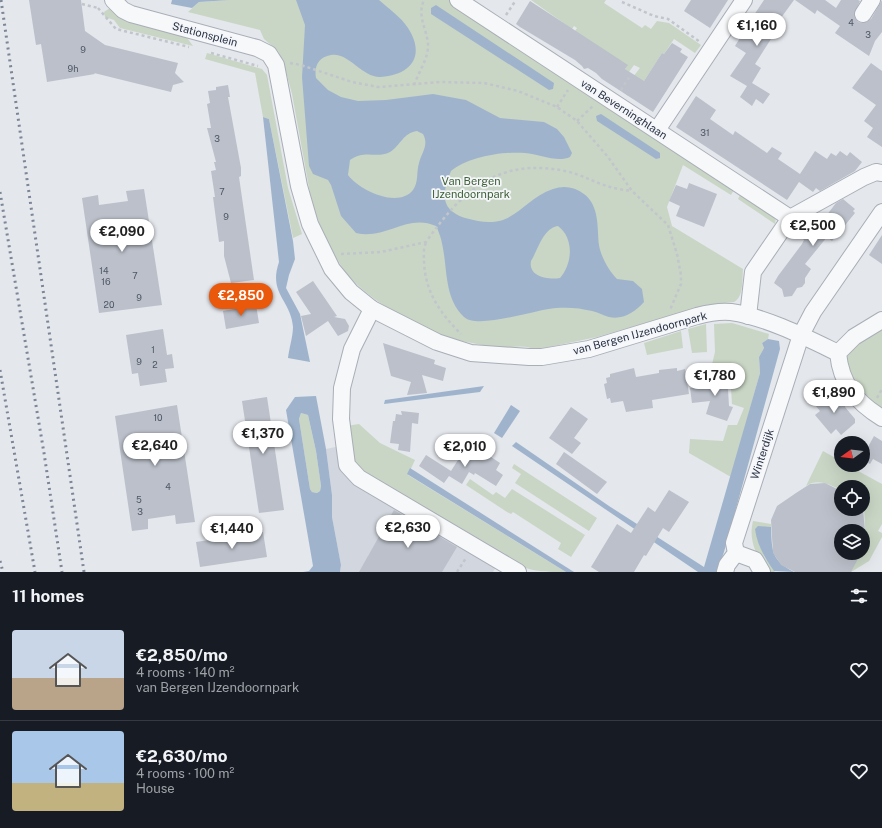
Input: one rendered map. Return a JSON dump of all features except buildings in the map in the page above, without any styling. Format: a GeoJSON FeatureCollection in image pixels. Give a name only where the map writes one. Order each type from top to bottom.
{"type":"FeatureCollection","features":[{"type":"Feature","properties":{"kind":"street","name":"Stationsplein"},"geometry":{"type":"LineString","coordinates":[[113,0],[122,10],[131,14],[257,48],[269,54],[276,65],[280,86]]}},
{"type":"Feature","properties":{"kind":"street","name":"van Beverninghlaan"},"geometry":{"type":"LineString","coordinates":[[458,0],[790,218]]}},
{"type":"Feature","properties":{"kind":"street"},"geometry":{"type":"LineString","coordinates":[[657,130],[744,0]]}},
{"type":"Feature","properties":{"kind":"street"},"geometry":{"type":"LineString","coordinates":[[863,14],[872,0]]}},
{"type":"Feature","properties":{"kind":"street","name":"van Bergen IJzendoornpark"},"geometry":{"type":"LineString","coordinates":[[280,86],[299,186],[310,224],[332,269],[351,292],[372,309],[437,342],[471,353],[508,357],[542,357],[589,349],[710,313],[730,312],[748,316],[801,335],[838,353]]}},
{"type":"Feature","properties":{"kind":"street"},"geometry":{"type":"LineString","coordinates":[[748,316],[753,272],[790,218],[864,177],[876,172],[882,173]]}},
{"type":"Feature","properties":{"kind":"street","name":"Winterdijk"},"geometry":{"type":"LineString","coordinates":[[725,572],[727,565],[736,553],[734,543],[801,335],[814,312],[882,212]]}},
{"type":"Feature","properties":{"kind":"street"},"geometry":{"type":"LineString","coordinates":[[372,309],[352,349],[342,388],[341,419],[347,465],[359,478],[518,572]]}},
{"type":"Feature","properties":{"kind":"street"},"geometry":{"type":"LineString","coordinates":[[882,320],[854,337],[838,353],[840,369],[847,388],[869,410],[882,418]]}},
{"type":"Feature","properties":{"kind":"street"},"geometry":{"type":"LineString","coordinates":[[736,553],[755,560],[762,572]]}},
{"type":"Feature","properties":{"kind":"path"},"geometry":{"type":"LineString","coordinates":[[84,0],[85,5]]}},
{"type":"Feature","properties":{"kind":"path"},"geometry":{"type":"LineString","coordinates":[[414,85],[424,63],[428,44],[420,12],[424,0]]}},
{"type":"Feature","properties":{"kind":"path"},"geometry":{"type":"LineString","coordinates":[[622,2],[654,16],[668,19],[711,51]]}},
{"type":"Feature","properties":{"kind":"path"},"geometry":{"type":"LineString","coordinates":[[301,65],[352,82],[378,87],[452,81],[484,83],[518,91],[557,107],[577,121],[608,157],[632,191],[668,225],[677,254],[681,275],[681,284],[669,314]]}},
{"type":"Feature","properties":{"kind":"path"},"geometry":{"type":"LineString","coordinates":[[557,107],[576,77]]}},
{"type":"Feature","properties":{"kind":"path"},"geometry":{"type":"LineString","coordinates":[[577,121],[592,107],[602,94]]}},
{"type":"Feature","properties":{"kind":"path"},"geometry":{"type":"LineString","coordinates":[[471,353],[467,339],[439,310],[426,282],[424,263],[426,242],[436,228],[471,190],[489,178],[526,168],[565,170],[610,187],[632,191]]}},
{"type":"Feature","properties":{"kind":"path"},"geometry":{"type":"LineString","coordinates":[[325,257],[381,252],[426,242]]}},
{"type":"Feature","properties":{"kind":"shaded area"},"geometry":{"type":"Polygon","coordinates":[[[350,444],[379,481],[504,553],[493,572],[340,572],[341,565],[332,517],[332,495],[326,449],[350,444]]]}},
{"type":"Feature","properties":{"kind":"green space","name":"Van Bergen IJzendoornpark"},"geometry":{"type":"Polygon","coordinates":[[[230,0],[449,0],[735,188],[731,195],[683,165],[667,207],[672,226],[743,269],[742,287],[737,300],[734,302],[707,305],[597,337],[535,350],[528,347],[494,347],[456,339],[420,326],[384,306],[368,294],[344,270],[334,254],[318,221],[312,204],[292,94],[284,64],[278,51],[264,39],[260,30],[188,12],[199,2],[230,0]]]}},
{"type":"Feature","properties":{"kind":"green space"},"geometry":{"type":"Polygon","coordinates":[[[531,0],[606,0],[604,3],[642,28],[645,25],[651,29],[657,21],[669,23],[701,45],[695,53],[674,39],[664,54],[662,53],[644,81],[632,90],[628,96],[622,91],[640,68],[634,65],[629,72],[625,69],[627,66],[575,31],[577,28],[574,26],[572,29],[531,0]]]}},
{"type":"Feature","properties":{"kind":"green space"},"geometry":{"type":"Polygon","coordinates":[[[110,8],[185,35],[193,46],[120,28],[114,20],[105,17],[104,12],[110,8]]]}},
{"type":"Feature","properties":{"kind":"green space"},"geometry":{"type":"Polygon","coordinates":[[[207,53],[262,69],[267,75],[288,188],[302,234],[293,238],[269,119],[263,117],[255,73],[205,59],[207,53]]]}},
{"type":"Feature","properties":{"kind":"green space"},"geometry":{"type":"Polygon","coordinates":[[[741,193],[776,217],[775,224],[738,199],[741,193]]]}},
{"type":"Feature","properties":{"kind":"green space"},"geometry":{"type":"Polygon","coordinates":[[[732,323],[769,334],[768,339],[762,343],[764,348],[759,357],[760,373],[731,477],[689,453],[690,439],[723,441],[728,425],[737,425],[744,408],[732,404],[730,372],[718,371],[710,373],[715,352],[714,324],[732,323]]]}},
{"type":"Feature","properties":{"kind":"green space"},"geometry":{"type":"Polygon","coordinates":[[[706,324],[707,352],[692,353],[688,329],[706,324]]]}},
{"type":"Feature","properties":{"kind":"green space"},"geometry":{"type":"Polygon","coordinates":[[[882,324],[882,414],[845,374],[845,364],[847,356],[855,344],[882,324]]]}},
{"type":"Feature","properties":{"kind":"green space"},"geometry":{"type":"Polygon","coordinates":[[[681,331],[683,348],[647,355],[644,343],[681,331]]]}},
{"type":"Feature","properties":{"kind":"green space"},"geometry":{"type":"Polygon","coordinates":[[[301,413],[308,415],[316,451],[321,486],[320,491],[317,493],[312,492],[310,489],[299,419],[301,413]]]}},
{"type":"Feature","properties":{"kind":"green space"},"geometry":{"type":"Polygon","coordinates":[[[359,424],[380,443],[415,460],[408,475],[566,572],[532,570],[518,564],[504,553],[358,469],[354,462],[346,426],[359,424]]]}},
{"type":"Feature","properties":{"kind":"green space"},"geometry":{"type":"Polygon","coordinates":[[[823,451],[834,457],[834,472],[860,472],[882,484],[882,524],[878,531],[882,533],[882,537],[870,559],[870,524],[865,524],[865,516],[870,516],[870,480],[834,480],[834,487],[819,482],[806,486],[823,451]]]}},
{"type":"Feature","properties":{"kind":"green space"},"geometry":{"type":"Polygon","coordinates":[[[514,464],[597,518],[589,531],[515,483],[521,474],[512,468],[514,464]]]}},
{"type":"Feature","properties":{"kind":"green space"},"geometry":{"type":"Polygon","coordinates":[[[470,479],[493,495],[496,492],[505,498],[512,489],[585,535],[571,557],[558,549],[561,543],[513,512],[511,514],[507,512],[466,485],[470,479]]]}},
{"type":"Feature","properties":{"kind":"green space"},"geometry":{"type":"Polygon","coordinates":[[[753,521],[771,524],[771,527],[758,527],[764,556],[775,572],[767,572],[754,548],[752,535],[753,521]]]}},
{"type":"Feature","properties":{"kind":"green space"},"geometry":{"type":"Polygon","coordinates":[[[854,560],[870,560],[851,572],[848,565],[854,560]]]}},
{"type":"Feature","properties":{"kind":"water"},"geometry":{"type":"Polygon","coordinates":[[[172,0],[230,0],[199,2],[192,8],[171,4],[172,0]]]}},
{"type":"Feature","properties":{"kind":"water"},"geometry":{"type":"Polygon","coordinates":[[[296,0],[379,0],[402,20],[413,38],[416,47],[412,62],[407,68],[392,75],[381,77],[368,74],[344,57],[338,55],[327,56],[320,60],[316,66],[316,78],[328,90],[341,97],[358,101],[386,100],[433,94],[466,100],[500,118],[544,122],[557,129],[564,137],[572,153],[570,157],[559,159],[525,153],[507,153],[486,156],[467,162],[451,171],[447,181],[445,193],[446,203],[453,212],[462,217],[478,221],[491,222],[510,217],[534,199],[553,189],[569,187],[577,190],[584,194],[593,205],[597,218],[600,250],[608,268],[617,279],[633,281],[642,289],[644,302],[633,312],[614,318],[583,309],[561,308],[547,309],[494,320],[471,320],[464,317],[456,307],[451,297],[443,249],[436,226],[425,223],[415,223],[406,224],[377,233],[356,233],[341,216],[328,180],[313,174],[309,166],[302,77],[305,25],[296,0]],[[417,131],[408,134],[390,152],[380,155],[361,155],[350,160],[348,175],[353,181],[369,191],[379,195],[389,198],[398,198],[406,195],[415,187],[419,163],[425,145],[425,138],[423,134],[417,131]],[[558,226],[548,231],[531,261],[533,271],[545,278],[560,278],[569,258],[570,251],[567,237],[558,226]]]}},
{"type":"Feature","properties":{"kind":"water"},"geometry":{"type":"Polygon","coordinates":[[[436,5],[554,83],[553,89],[549,90],[431,14],[431,8],[436,5]]]}},
{"type":"Feature","properties":{"kind":"water"},"geometry":{"type":"Polygon","coordinates":[[[601,114],[660,153],[660,158],[656,159],[597,121],[596,116],[601,114]]]}},
{"type":"Feature","properties":{"kind":"water"},"geometry":{"type":"Polygon","coordinates":[[[263,117],[269,119],[293,241],[295,259],[286,288],[300,314],[310,362],[288,358],[293,327],[288,310],[278,290],[276,282],[276,273],[279,262],[263,117]]]}},
{"type":"Feature","properties":{"kind":"water"},"geometry":{"type":"Polygon","coordinates":[[[768,339],[779,341],[780,349],[724,552],[717,572],[698,572],[512,446],[516,442],[609,506],[704,567],[760,373],[759,357],[764,348],[762,343],[768,339]]]}},
{"type":"Feature","properties":{"kind":"water"},"geometry":{"type":"Polygon","coordinates":[[[484,386],[480,392],[384,404],[385,400],[484,386]]]}},
{"type":"Feature","properties":{"kind":"water"},"geometry":{"type":"Polygon","coordinates":[[[316,396],[326,449],[332,495],[332,517],[341,565],[340,572],[303,572],[309,571],[313,566],[286,410],[295,397],[316,396]],[[301,413],[299,419],[310,489],[312,492],[317,493],[320,491],[321,486],[316,451],[308,415],[301,413]]]}},
{"type":"Feature","properties":{"kind":"water"},"geometry":{"type":"Polygon","coordinates":[[[511,405],[520,411],[502,438],[494,433],[511,405]]]}},
{"type":"Feature","properties":{"kind":"water"},"geometry":{"type":"Polygon","coordinates":[[[410,468],[574,572],[566,572],[407,474],[410,468]]]}},
{"type":"Feature","properties":{"kind":"water"},"geometry":{"type":"Polygon","coordinates":[[[758,526],[771,527],[774,554],[786,568],[794,572],[774,571],[760,546],[755,529],[758,526]]]}},
{"type":"Feature","properties":{"kind":"railway"},"geometry":{"type":"LineString","coordinates":[[1,0],[84,572]]}},
{"type":"Feature","properties":{"kind":"railway"},"geometry":{"type":"LineString","coordinates":[[0,192],[44,453],[62,572]]}},
{"type":"Feature","properties":{"kind":"railway"},"geometry":{"type":"LineString","coordinates":[[0,370],[35,572]]}},
{"type":"Feature","properties":{"kind":"railway"},"geometry":{"type":"LineString","coordinates":[[0,561],[3,572]]}}]}
